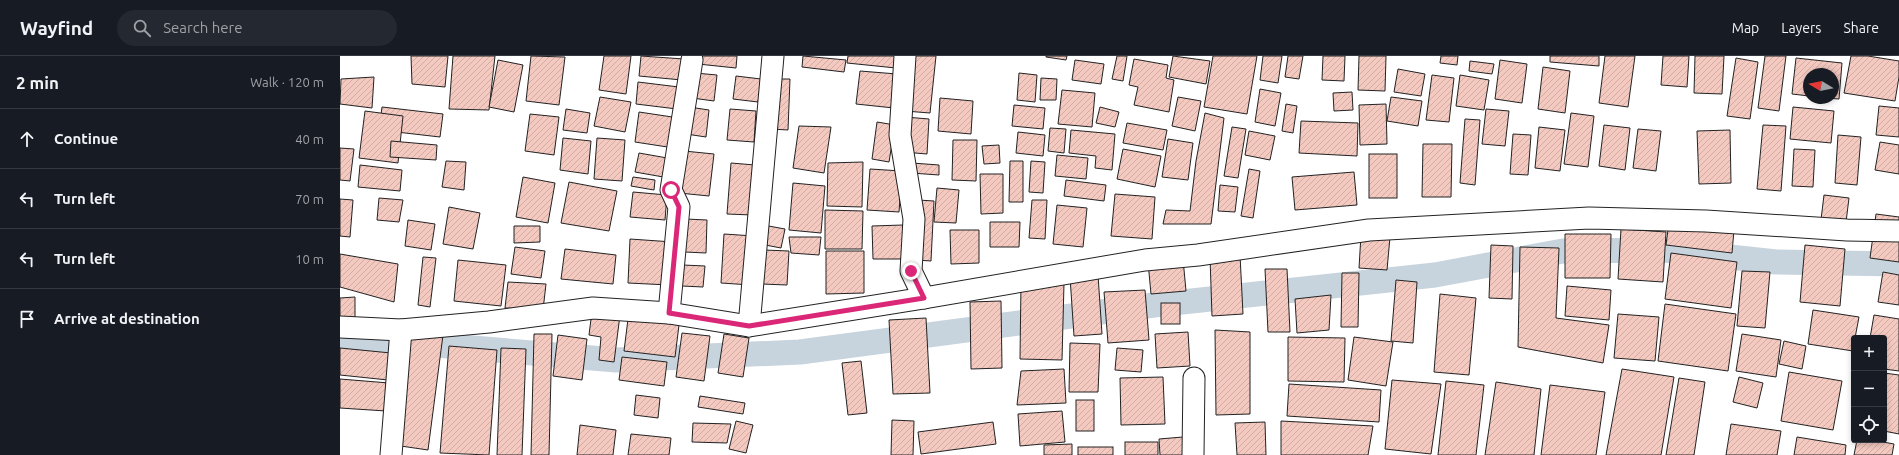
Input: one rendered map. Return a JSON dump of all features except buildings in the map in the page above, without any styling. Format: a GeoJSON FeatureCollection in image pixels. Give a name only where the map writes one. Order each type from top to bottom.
{"type":"FeatureCollection","features":[{"type":"Feature","properties":{"kind":"street"},"geometry":{"type":"LineString","coordinates":[[749,326],[773,56]]}},
{"type":"Feature","properties":{"kind":"street"},"geometry":{"type":"LineString","coordinates":[[905,56],[900,135],[914,219],[911,271],[924,298]]}},
{"type":"Feature","properties":{"kind":"street"},"geometry":{"type":"LineString","coordinates":[[669,313],[679,207],[671,190],[692,60]]}},
{"type":"Feature","properties":{"kind":"street"},"geometry":{"type":"LineString","coordinates":[[340,327],[401,330],[489,322],[593,308],[669,313],[749,326],[1145,260],[1198,255],[1369,230],[1589,218],[1706,220],[1847,230],[1899,231]]}},
{"type":"Feature","properties":{"kind":"street"},"geometry":{"type":"LineString","coordinates":[[391,455],[401,330]]}},
{"type":"Feature","properties":{"kind":"street"},"geometry":{"type":"LineString","coordinates":[[1193,455],[1194,378]]}},
{"type":"Feature","properties":{"kind":"waterway"},"geometry":{"type":"LineString","coordinates":[[340,337],[616,360],[800,352],[1154,305],[1435,275],[1563,251],[1665,250],[1776,262],[1899,264]]}},
{"type":"Feature","properties":{"kind":"route"},"geometry":{"type":"LineString","coordinates":[[671,190],[679,207],[669,313],[749,326],[924,298],[911,271]]}}]}
